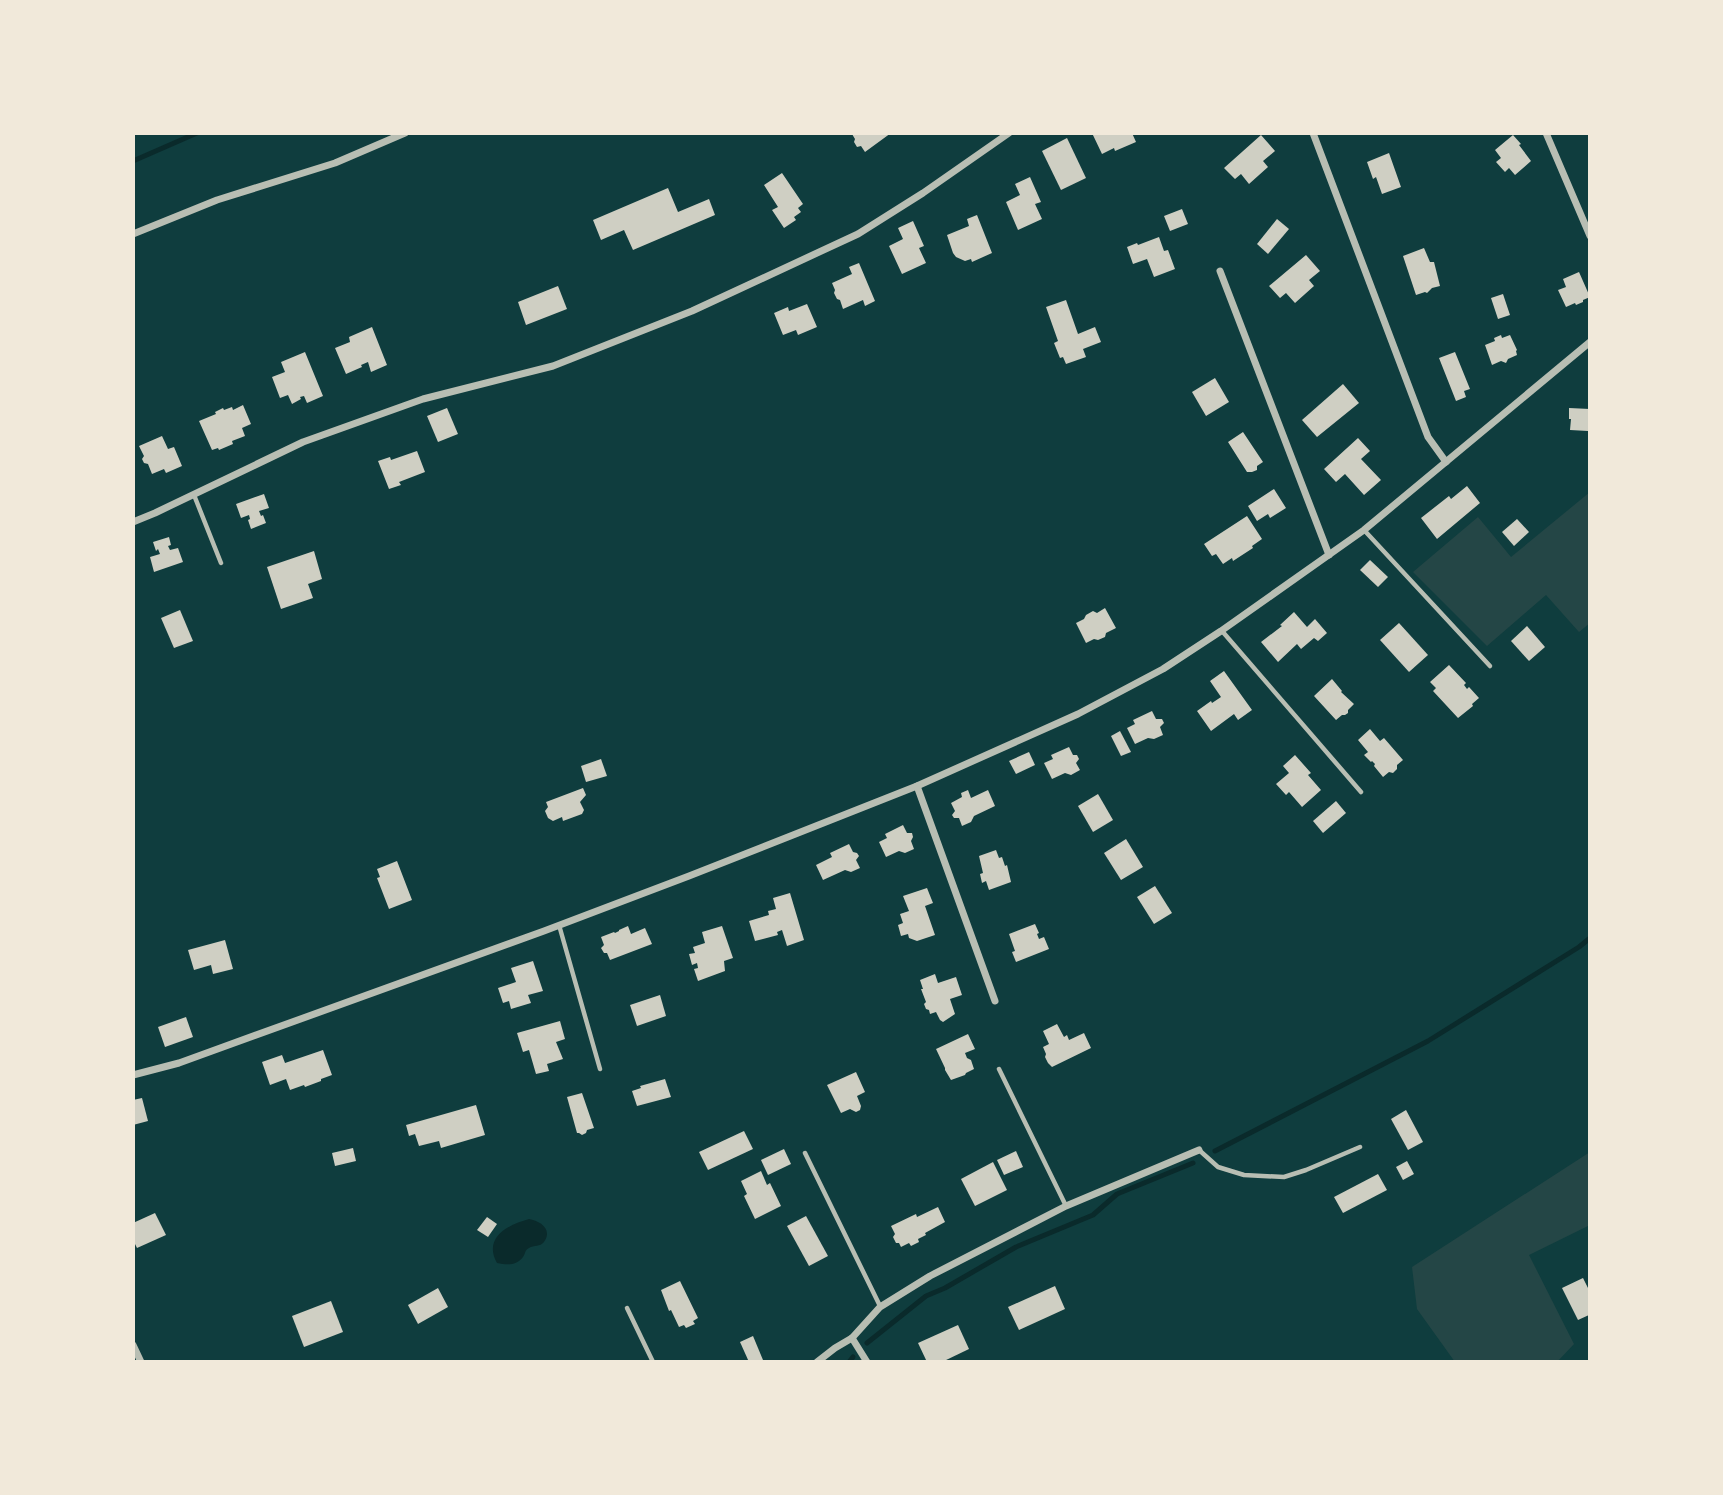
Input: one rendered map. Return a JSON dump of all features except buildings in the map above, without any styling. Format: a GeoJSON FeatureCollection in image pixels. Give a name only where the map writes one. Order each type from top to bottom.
{"type":"FeatureCollection","features":[{"type":"Feature","properties":{"kind":"street"},"geometry":{"type":"LineString","coordinates":[[133,234],[217,200],[335,163],[405,133]]}},
{"type":"Feature","properties":{"kind":"street"},"geometry":{"type":"LineString","coordinates":[[133,522],[303,442],[423,400],[553,366],[692,311],[858,234],[1009,133]]}},
{"type":"Feature","properties":{"kind":"street"},"geometry":{"type":"LineString","coordinates":[[1313,133],[1428,437],[1446,462]]}},
{"type":"Feature","properties":{"kind":"street"},"geometry":{"type":"LineString","coordinates":[[1546,133],[1590,236]]}},
{"type":"Feature","properties":{"kind":"street"},"geometry":{"type":"LineString","coordinates":[[1220,271],[1329,555]]}},
{"type":"Feature","properties":{"kind":"street"},"geometry":{"type":"LineString","coordinates":[[133,1075],[178,1063],[559,925],[917,786],[1078,714],[1163,670],[1364,530],[1590,342]]}},
{"type":"Feature","properties":{"kind":"street"},"geometry":{"type":"LineString","coordinates":[[917,786],[995,1001]]}},
{"type":"Feature","properties":{"kind":"street"},"geometry":{"type":"LineString","coordinates":[[817,1362],[852,1338],[880,1307],[930,1276],[1066,1206],[1199,1150]]}},
{"type":"Feature","properties":{"kind":"street"},"geometry":{"type":"LineString","coordinates":[[852,1338],[867,1362]]}},
{"type":"Feature","properties":{"kind":"street"},"geometry":{"type":"LineString","coordinates":[[133,1345],[141,1362]]}},
{"type":"Feature","properties":{"kind":"lane"},"geometry":{"type":"LineString","coordinates":[[194,495],[221,563]]}},
{"type":"Feature","properties":{"kind":"lane"},"geometry":{"type":"LineString","coordinates":[[1364,530],[1490,666]]}},
{"type":"Feature","properties":{"kind":"lane"},"geometry":{"type":"LineString","coordinates":[[1221,631],[1361,792]]}},
{"type":"Feature","properties":{"kind":"lane"},"geometry":{"type":"LineString","coordinates":[[559,925],[600,1069]]}},
{"type":"Feature","properties":{"kind":"lane"},"geometry":{"type":"LineString","coordinates":[[999,1069],[1066,1206]]}},
{"type":"Feature","properties":{"kind":"lane"},"geometry":{"type":"LineString","coordinates":[[1199,1150],[1218,1167],[1244,1175],[1284,1177],[1360,1147]]}},
{"type":"Feature","properties":{"kind":"lane"},"geometry":{"type":"LineString","coordinates":[[806,1153],[880,1307]]}},
{"type":"Feature","properties":{"kind":"lane"},"geometry":{"type":"LineString","coordinates":[[627,1308],[653,1362]]}},
{"type":"Feature","properties":{"kind":"shaded area"},"geometry":{"type":"Polygon","coordinates":[[[1590,492],[1590,623],[1579,632],[1546,595],[1487,646],[1413,572],[1478,517],[1511,557],[1590,492]]]}},
{"type":"Feature","properties":{"kind":"shaded area"},"geometry":{"type":"Polygon","coordinates":[[[1590,1152],[1590,1225],[1529,1255],[1574,1344],[1557,1362],[1455,1362],[1417,1309],[1412,1267],[1590,1152]]]}},
{"type":"Feature","properties":{"kind":"shaded area"},"geometry":{"type":"Polygon","coordinates":[[[529,1219],[541,1224],[546,1230],[544,1242],[527,1249],[517,1262],[497,1263],[493,1254],[495,1240],[506,1229],[529,1219]]]}},
{"type":"Feature","properties":{"kind":"waterway"},"geometry":{"type":"LineString","coordinates":[[133,161],[197,133]]}},
{"type":"Feature","properties":{"kind":"waterway"},"geometry":{"type":"LineString","coordinates":[[1215,1151],[1428,1041],[1590,938]]}},
{"type":"Feature","properties":{"kind":"waterway"},"geometry":{"type":"LineString","coordinates":[[867,1343],[926,1296],[1016,1247],[1093,1215],[1117,1194],[1193,1163]]}},
{"type":"Feature","properties":{"kind":"waterway"},"geometry":{"type":"LineString","coordinates":[[849,1362],[853,1357]]}}]}
